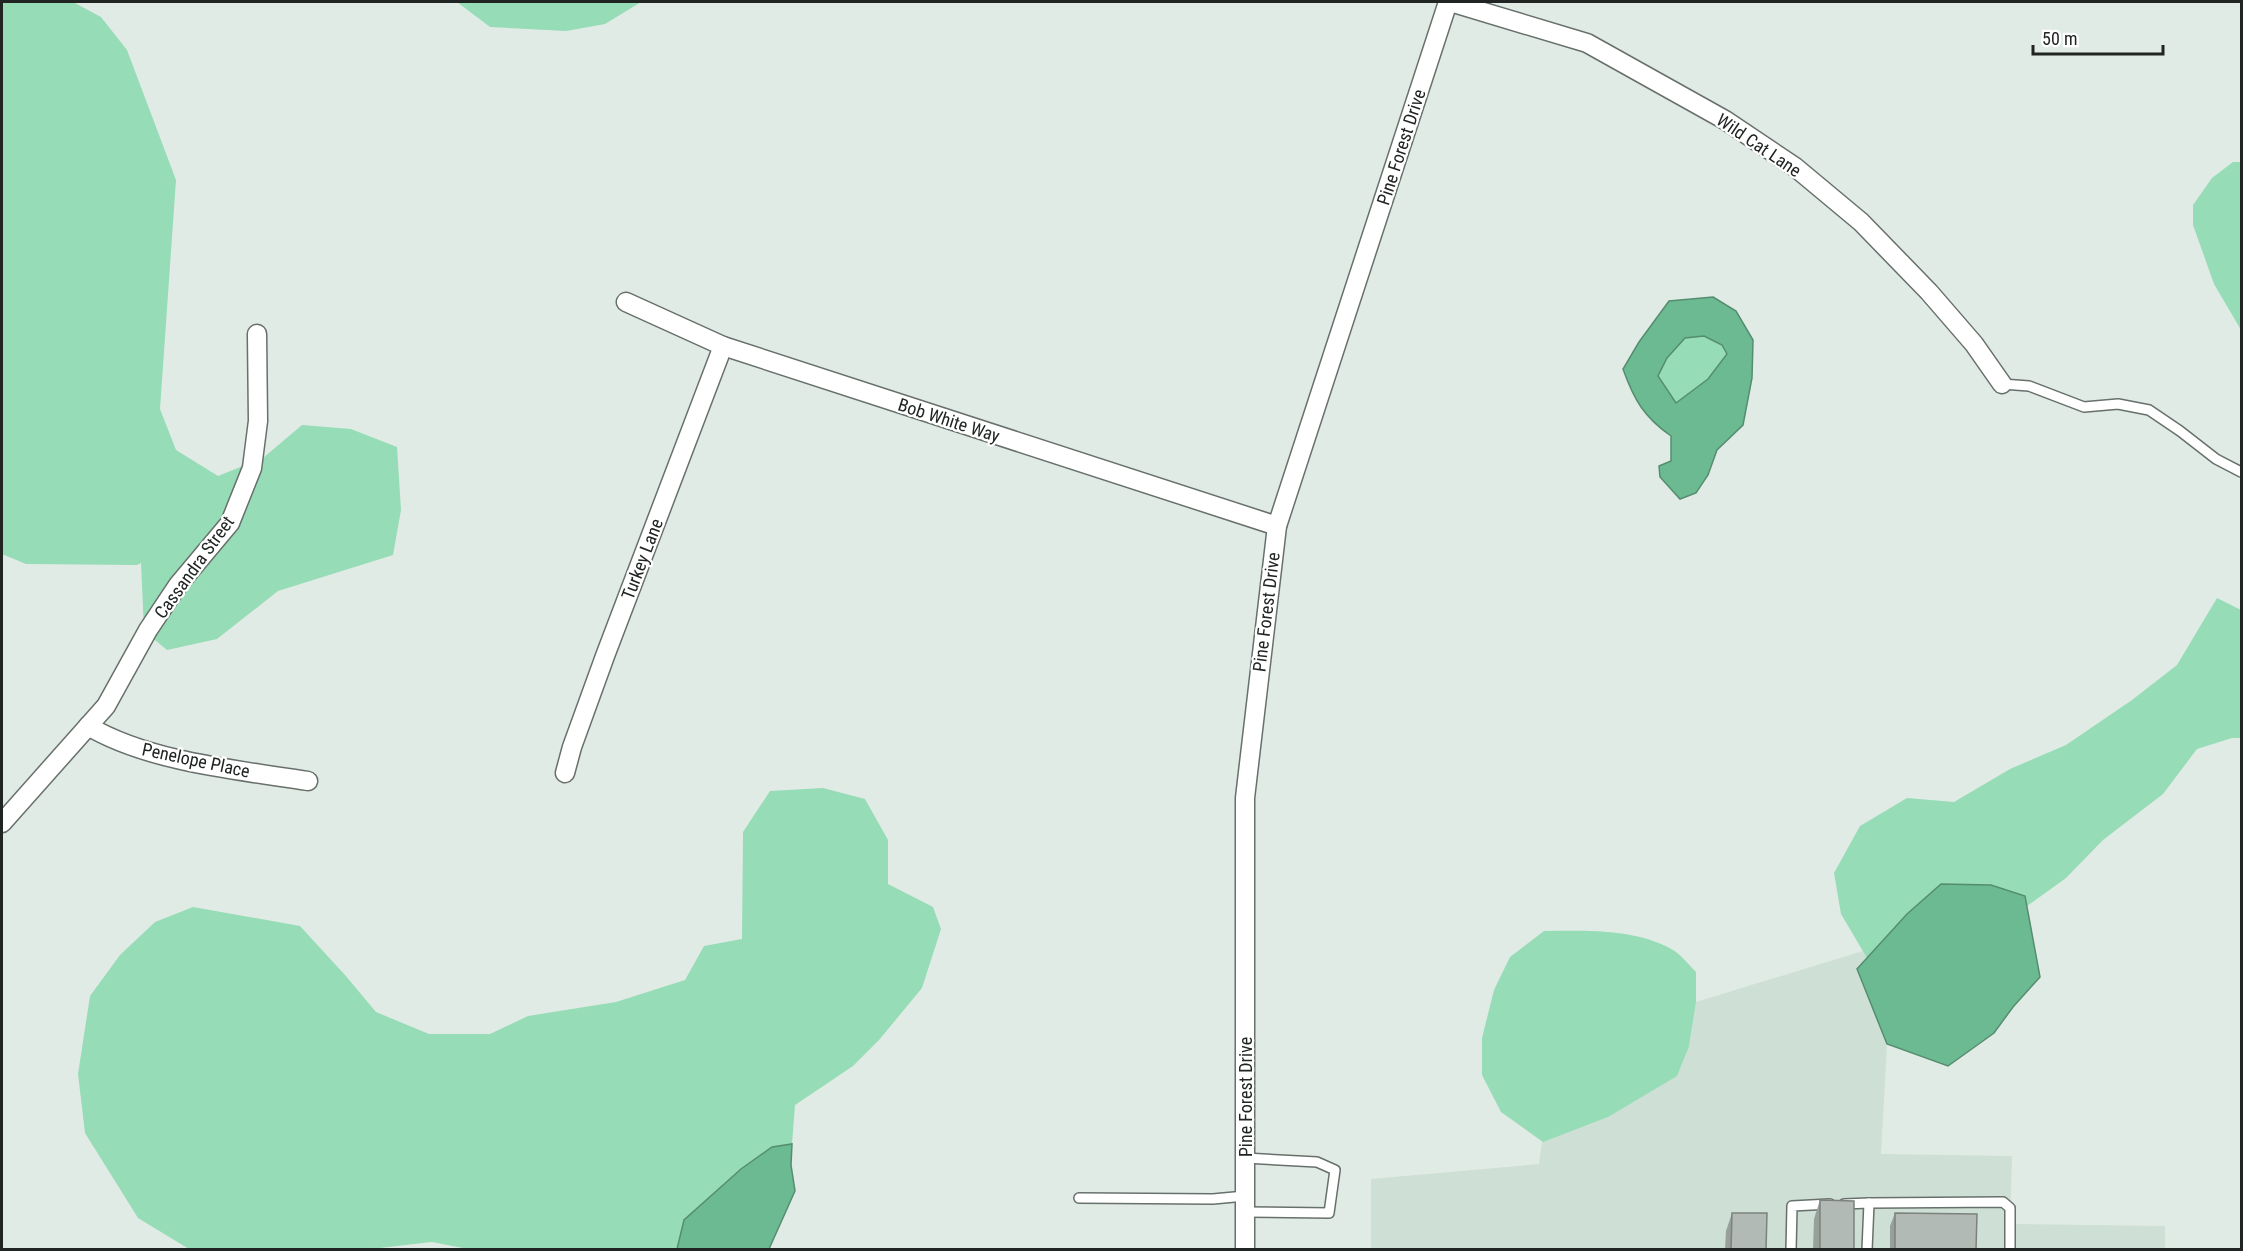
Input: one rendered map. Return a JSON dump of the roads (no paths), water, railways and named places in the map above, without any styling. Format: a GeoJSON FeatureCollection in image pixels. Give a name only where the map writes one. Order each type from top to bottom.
{"type":"FeatureCollection","features":[{"type":"Feature","properties":{"kind":"street","name":"Wild Cat Lane"},"geometry":{"type":"LineString","coordinates":[[1449,2],[1587,43],[1725,120],[1795,167],[1861,222],[1929,292],[1974,344],[2002,384]]}},
{"type":"Feature","properties":{"kind":"street","name":"Pine Forest Drive"},"geometry":{"type":"LineString","coordinates":[[1245,1250],[1245,798],[1277,526],[1449,2]]}},
{"type":"Feature","properties":{"kind":"street","name":"Bob White Way"},"geometry":{"type":"LineString","coordinates":[[626,302],[723,346],[1277,526]]}},
{"type":"Feature","properties":{"kind":"street","name":"Cassandra Street"},"geometry":{"type":"LineString","coordinates":[[2,822],[106,706],[148,630],[178,585],[230,523],[252,468],[258,421],[256,334]]}},
{"type":"Feature","properties":{"kind":"street","name":"Turkey Lane"},"geometry":{"type":"LineString","coordinates":[[565,773],[572,747],[723,346]]}},
{"type":"Feature","properties":{"kind":"street","name":"Penelope Place"},"geometry":{"type":"LineString","coordinates":[[88,726],[140,749],[211,766],[308,781]]}},
{"type":"Feature","properties":{"kind":"lane"},"geometry":{"type":"LineString","coordinates":[[2002,384],[2029,386],[2084,407],[2118,404],[2149,410],[2180,430],[2216,459],[2241,472]]}},
{"type":"Feature","properties":{"kind":"lane"},"geometry":{"type":"LineString","coordinates":[[1079,1198],[1213,1198],[1245,1204],[1329,1213],[1335,1170],[1317,1162],[1245,1158]]}},
{"type":"Feature","properties":{"kind":"lane"},"geometry":{"type":"LineString","coordinates":[[1791,1250],[1792,1206],[2003,1202],[2010,1208],[2010,1250]]}},
{"type":"Feature","properties":{"kind":"lane"},"geometry":{"type":"LineString","coordinates":[[1867,1250],[1869,1203]]}}]}
